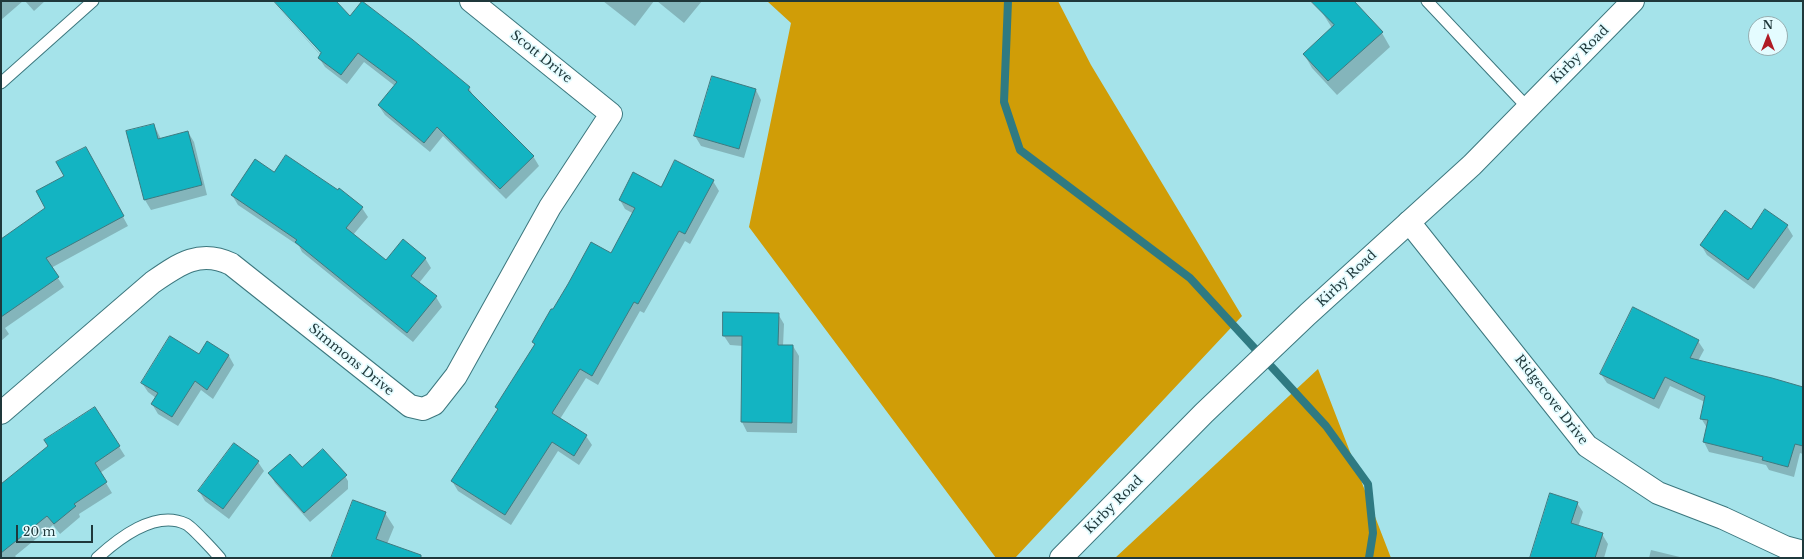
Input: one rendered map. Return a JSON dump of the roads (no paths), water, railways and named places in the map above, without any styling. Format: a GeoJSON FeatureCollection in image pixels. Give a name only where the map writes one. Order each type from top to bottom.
{"type":"FeatureCollection","features":[{"type":"Feature","properties":{"kind":"street","name":"Scott Drive"},"geometry":{"type":"LineString","coordinates":[[471,1],[611,114]]}},
{"type":"Feature","properties":{"kind":"street","name":"Kirby Road"},"geometry":{"type":"LineString","coordinates":[[1061,558],[1204,414],[1308,314],[1472,165],[1634,1]]}},
{"type":"Feature","properties":{"kind":"street","name":"Simmons Drive"},"geometry":{"type":"LineString","coordinates":[[1,413],[153,282],[172,269],[190,261],[205,258],[218,258],[231,264],[410,406],[423,409],[434,404],[456,376],[550,207],[611,114]]}},
{"type":"Feature","properties":{"kind":"street","name":"Ridgecove Drive"},"geometry":{"type":"LineString","coordinates":[[1409,222],[1586,446],[1658,493],[1723,518],[1785,547],[1803,552]]}},
{"type":"Feature","properties":{"kind":"lane"},"geometry":{"type":"LineString","coordinates":[[1,83],[93,1]]}},
{"type":"Feature","properties":{"kind":"lane"},"geometry":{"type":"LineString","coordinates":[[1427,1],[1528,108]]}},
{"type":"Feature","properties":{"kind":"lane"},"geometry":{"type":"LineString","coordinates":[[96,558],[117,540],[141,527],[167,519],[187,524],[220,558]]}},
{"type":"Feature","properties":{"kind":"waterway"},"geometry":{"type":"LineString","coordinates":[[1008,1],[1004,102],[1020,150],[1190,278],[1326,426],[1368,484],[1373,533],[1369,558]]}}]}
